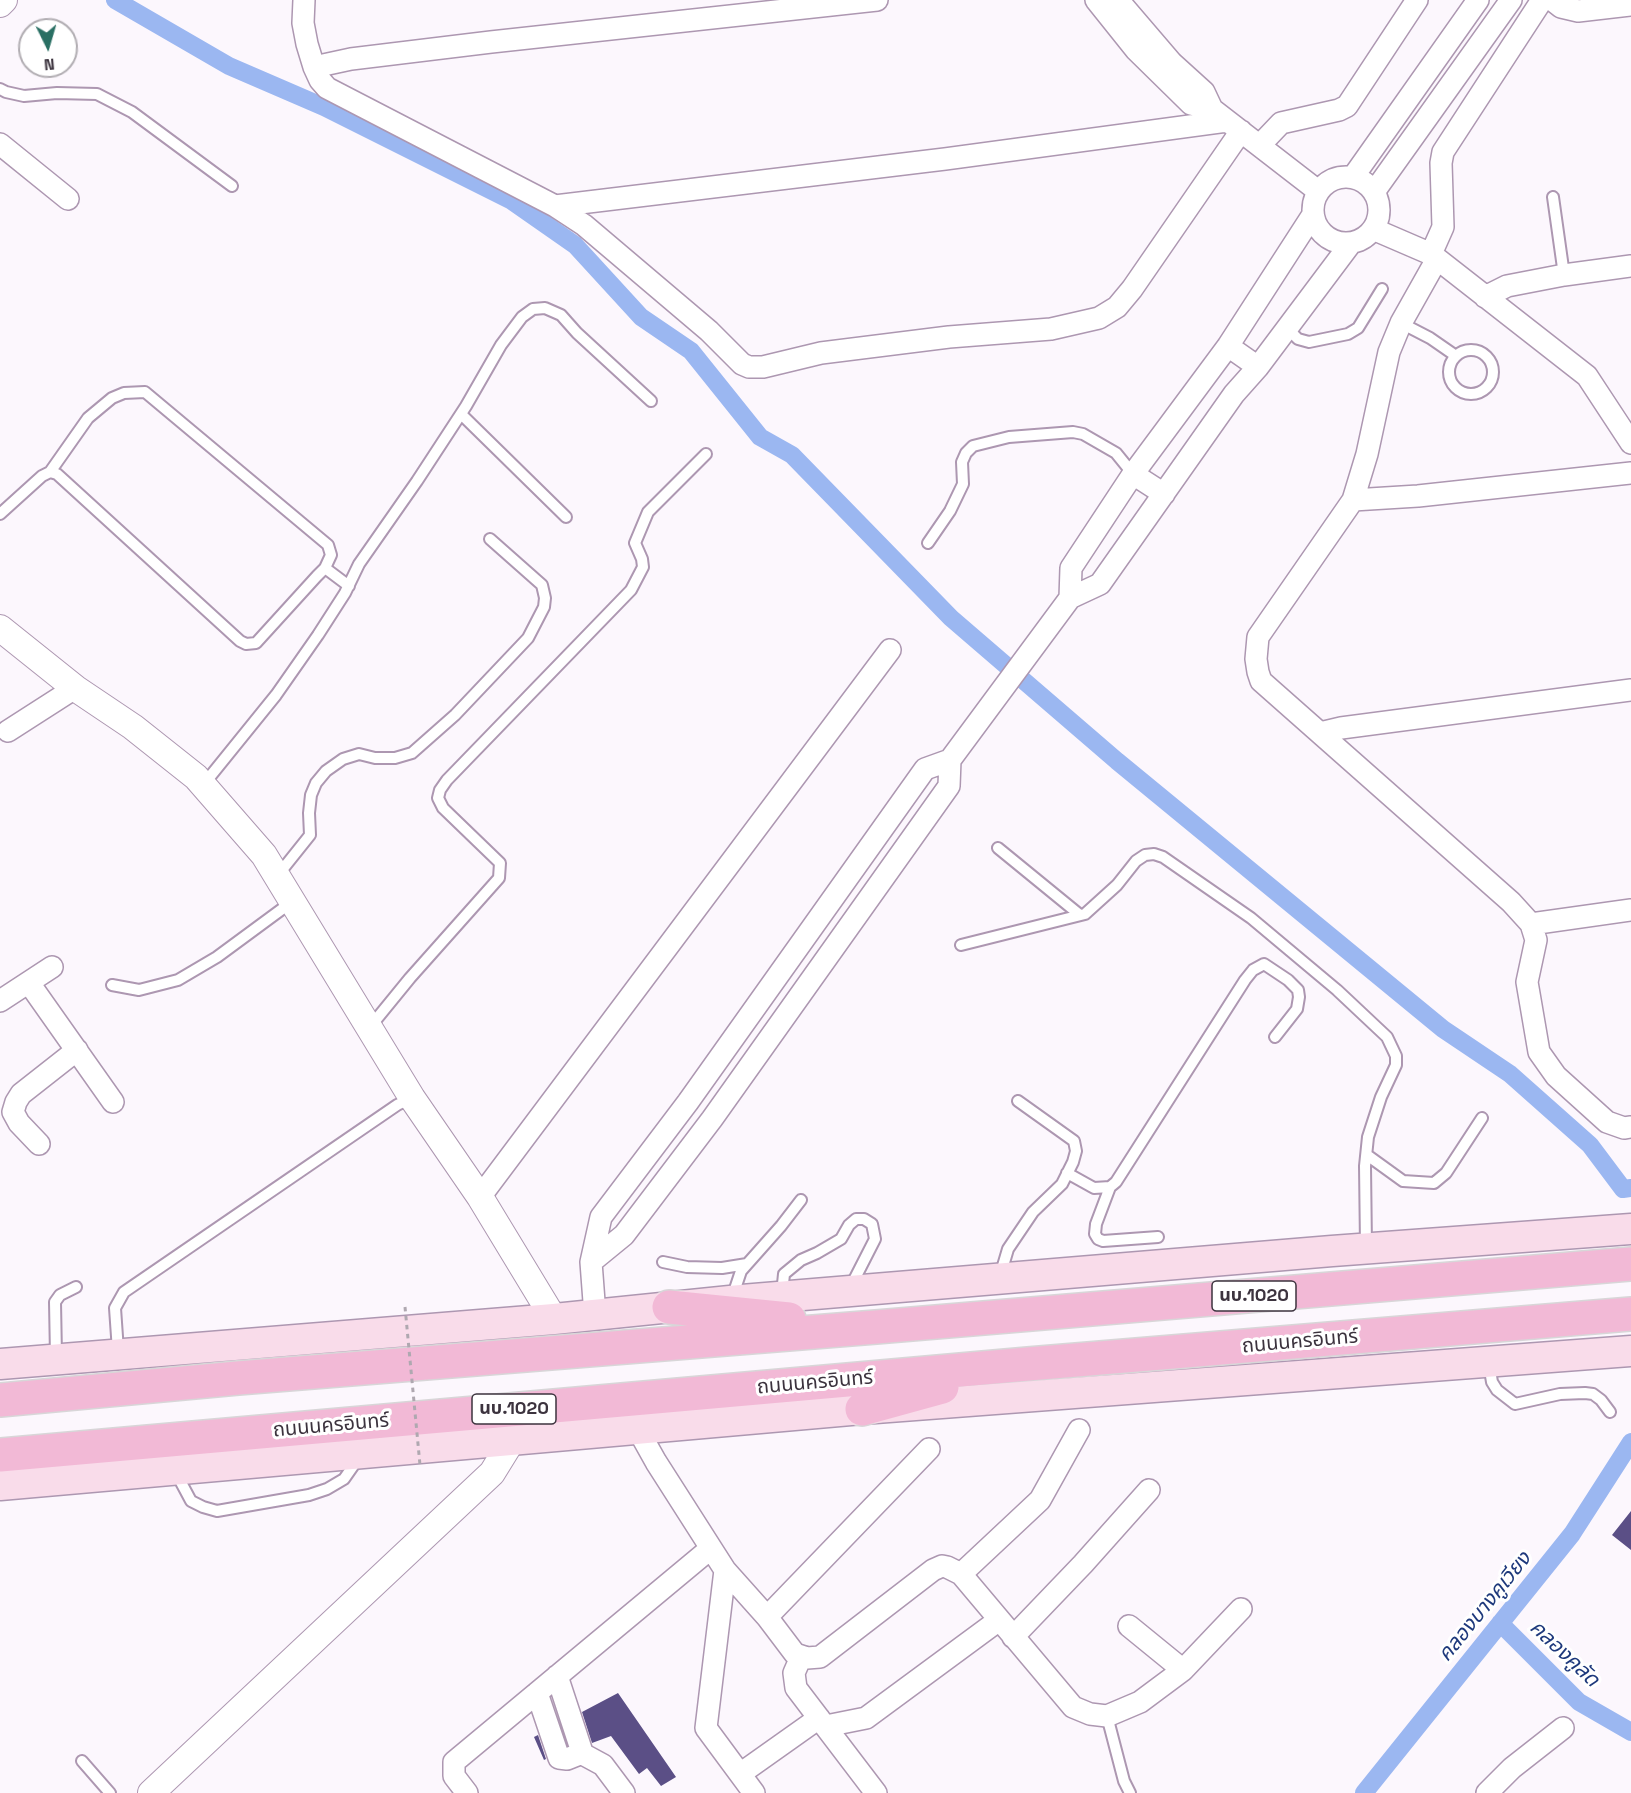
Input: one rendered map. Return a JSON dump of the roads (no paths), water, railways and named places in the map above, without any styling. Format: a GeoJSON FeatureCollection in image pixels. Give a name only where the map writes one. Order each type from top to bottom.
{"type":"FeatureCollection","features":[{"type":"Feature","properties":{"kind":"main road","name":"นบ.1020"},"geometry":{"type":"LineString","coordinates":[[0,1364],[554,1319],[782,1297],[1631,1229]]}},
{"type":"Feature","properties":{"kind":"main road","name":"นบ.1020"},"geometry":{"type":"LineString","coordinates":[[0,1400],[250,1377],[876,1328],[1631,1264]]}},
{"type":"Feature","properties":{"kind":"main road"},"geometry":{"type":"LineString","coordinates":[[669,1307],[876,1328]]}},
{"type":"Feature","properties":{"kind":"main road","name":"ถนนนครอินทร์"},"geometry":{"type":"LineString","coordinates":[[0,1455],[1028,1364],[1631,1314]]}},
{"type":"Feature","properties":{"kind":"main road","name":"ถนนนครอินทร์"},"geometry":{"type":"LineString","coordinates":[[0,1485],[862,1409],[1631,1351]]}},
{"type":"Feature","properties":{"kind":"main road"},"geometry":{"type":"LineString","coordinates":[[862,1409],[1028,1364]]}},
{"type":"Feature","properties":{"kind":"street"},"geometry":{"type":"LineString","coordinates":[[304,0],[303,23],[314,67],[327,88],[555,206],[584,225],[709,331],[742,364],[749,367],[763,367],[821,353],[1051,329],[1099,318],[1117,307],[1132,289],[1227,120]]}},
{"type":"Feature","properties":{"kind":"street"},"geometry":{"type":"LineString","coordinates":[[314,67],[351,59],[479,43],[877,0]]}},
{"type":"Feature","properties":{"kind":"street"},"geometry":{"type":"LineString","coordinates":[[1096,0],[1136,50],[1191,104],[1227,120],[1318,191]]}},
{"type":"Feature","properties":{"kind":"street"},"geometry":{"type":"LineString","coordinates":[[1118,0],[1172,63],[1204,92],[1227,120]]}},
{"type":"Feature","properties":{"kind":"street"},"geometry":{"type":"LineString","coordinates":[[1260,145],[1281,123],[1339,110],[1347,106],[1417,0]]}},
{"type":"Feature","properties":{"kind":"street"},"geometry":{"type":"LineString","coordinates":[[1353,177],[1478,0]]}},
{"type":"Feature","properties":{"kind":"street"},"geometry":{"type":"LineString","coordinates":[[1374,192],[1510,0]]}},
{"type":"Feature","properties":{"kind":"street"},"geometry":{"type":"LineString","coordinates":[[1542,0],[1443,152],[1441,162],[1443,227],[1434,257],[1401,322],[1389,352],[1353,500],[1258,638],[1256,659],[1261,681],[1511,902],[1532,924],[1536,940],[1527,982],[1539,1052],[1556,1076],[1607,1122],[1624,1128],[1631,1127]]}},
{"type":"Feature","properties":{"kind":"street"},"geometry":{"type":"LineString","coordinates":[[1552,0],[1561,7],[1578,11],[1631,5]]}},
{"type":"Feature","properties":{"kind":"street"},"geometry":{"type":"LineString","coordinates":[[555,206],[945,159],[1227,120]]}},
{"type":"Feature","properties":{"kind":"street"},"geometry":{"type":"LineString","coordinates":[[0,144],[68,199]]}},
{"type":"Feature","properties":{"kind":"street"},"geometry":{"type":"LineString","coordinates":[[1340,177],[1353,177],[1365,183],[1374,192],[1379,204],[1378,217],[1373,229],[1364,238],[1351,243],[1338,243],[1326,237],[1317,228],[1312,216],[1313,203],[1318,191],[1328,182],[1340,177]]}},
{"type":"Feature","properties":{"kind":"street"},"geometry":{"type":"LineString","coordinates":[[1070,598],[1071,568],[1134,474],[1228,346],[1312,216]]}},
{"type":"Feature","properties":{"kind":"street"},"geometry":{"type":"LineString","coordinates":[[1373,229],[1434,257],[1587,376],[1631,443]]}},
{"type":"Feature","properties":{"kind":"street"},"geometry":{"type":"LineString","coordinates":[[595,1315],[591,1262],[601,1217],[688,1102],[925,769],[950,760],[1070,598],[1100,584],[1234,394],[1258,367],[1351,243]]}},
{"type":"Feature","properties":{"kind":"street"},"geometry":{"type":"LineString","coordinates":[[1485,297],[1508,286],[1564,275],[1631,266]]}},
{"type":"Feature","properties":{"kind":"street"},"geometry":{"type":"LineString","coordinates":[[1228,346],[1258,367]]}},
{"type":"Feature","properties":{"kind":"street"},"geometry":{"type":"LineString","coordinates":[[1353,500],[1418,496],[1631,473]]}},
{"type":"Feature","properties":{"kind":"street"},"geometry":{"type":"LineString","coordinates":[[1134,474],[1164,494]]}},
{"type":"Feature","properties":{"kind":"street"},"geometry":{"type":"LineString","coordinates":[[0,628],[75,688],[133,727],[204,784],[264,855],[412,1098],[480,1197],[554,1319]]}},
{"type":"Feature","properties":{"kind":"street"},"geometry":{"type":"LineString","coordinates":[[480,1197],[890,650]]}},
{"type":"Feature","properties":{"kind":"street"},"geometry":{"type":"LineString","coordinates":[[8,731],[75,688]]}},
{"type":"Feature","properties":{"kind":"street"},"geometry":{"type":"LineString","coordinates":[[1320,733],[1341,728],[1631,690]]}},
{"type":"Feature","properties":{"kind":"street"},"geometry":{"type":"LineString","coordinates":[[591,1262],[624,1235],[712,1119],[949,786],[950,760]]}},
{"type":"Feature","properties":{"kind":"street"},"geometry":{"type":"LineString","coordinates":[[839,890],[863,907]]}},
{"type":"Feature","properties":{"kind":"street"},"geometry":{"type":"LineString","coordinates":[[1532,924],[1631,910]]}},
{"type":"Feature","properties":{"kind":"street"},"geometry":{"type":"LineString","coordinates":[[0,1001],[52,967]]}},
{"type":"Feature","properties":{"kind":"street"},"geometry":{"type":"LineString","coordinates":[[29,984],[113,1102]]}},
{"type":"Feature","properties":{"kind":"street"},"geometry":{"type":"LineString","coordinates":[[39,1144],[13,1112],[16,1102],[21,1094],[77,1050]]}},
{"type":"Feature","properties":{"kind":"street"},"geometry":{"type":"LineString","coordinates":[[688,1102],[712,1119]]}},
{"type":"Feature","properties":{"kind":"street"},"geometry":{"type":"LineString","coordinates":[[633,1175],[656,1193]]}},
{"type":"Feature","properties":{"kind":"street"},"geometry":{"type":"LineString","coordinates":[[638,1428],[656,1462],[710,1549],[795,1654],[801,1657],[820,1657],[933,1570],[942,1566],[961,1574],[1073,1707],[1090,1714],[1107,1716],[1140,1702],[1183,1670],[1241,1609]]}},
{"type":"Feature","properties":{"kind":"street"},"geometry":{"type":"LineString","coordinates":[[961,1574],[1040,1500],[1080,1430]]}},
{"type":"Feature","properties":{"kind":"street"},"geometry":{"type":"LineString","coordinates":[[151,1793],[492,1473],[513,1439]]}},
{"type":"Feature","properties":{"kind":"street"},"geometry":{"type":"LineString","coordinates":[[767,1617],[929,1449]]}},
{"type":"Feature","properties":{"kind":"street"},"geometry":{"type":"LineString","coordinates":[[1013,1638],[1149,1490]]}},
{"type":"Feature","properties":{"kind":"street"},"geometry":{"type":"LineString","coordinates":[[467,1793],[454,1776],[454,1762],[710,1549]]}},
{"type":"Feature","properties":{"kind":"street"},"geometry":{"type":"LineString","coordinates":[[725,1570],[706,1722],[708,1732],[754,1793]]}},
{"type":"Feature","properties":{"kind":"street"},"geometry":{"type":"LineString","coordinates":[[740,1774],[822,1722],[866,1718],[999,1620]]}},
{"type":"Feature","properties":{"kind":"street"},"geometry":{"type":"LineString","coordinates":[[1129,1626],[1183,1670]]}},
{"type":"Feature","properties":{"kind":"street"},"geometry":{"type":"LineString","coordinates":[[801,1657],[794,1673],[794,1684],[876,1793]]}},
{"type":"Feature","properties":{"kind":"street"},"geometry":{"type":"LineString","coordinates":[[537,1693],[559,1758],[567,1759],[577,1755],[581,1749],[557,1676]]}},
{"type":"Feature","properties":{"kind":"street"},"geometry":{"type":"LineString","coordinates":[[1487,1793],[1512,1768],[1563,1728]]}},
{"type":"Feature","properties":{"kind":"street"},"geometry":{"type":"LineString","coordinates":[[579,1752],[603,1765],[624,1793]]}},
{"type":"Feature","properties":{"kind":"lane"},"geometry":{"type":"LineString","coordinates":[[0,88],[6,92],[24,96],[57,93],[97,94],[132,112],[232,186]]}},
{"type":"Feature","properties":{"kind":"lane"},"geometry":{"type":"LineString","coordinates":[[1553,197],[1564,275]]}},
{"type":"Feature","properties":{"kind":"lane"},"geometry":{"type":"LineString","coordinates":[[1287,328],[1298,339],[1309,342],[1348,334],[1358,328],[1382,289]]}},
{"type":"Feature","properties":{"kind":"lane"},"geometry":{"type":"LineString","coordinates":[[204,784],[276,695],[318,635],[349,586],[359,564],[461,414],[501,345],[522,317],[533,309],[545,308],[561,315],[577,333],[651,400]]}},
{"type":"Feature","properties":{"kind":"lane"},"geometry":{"type":"LineString","coordinates":[[1401,322],[1456,356]]}},
{"type":"Feature","properties":{"kind":"lane"},"geometry":{"type":"LineString","coordinates":[[1472,350],[1487,357],[1494,373],[1487,388],[1479,393],[1470,394],[1462,393],[1455,388],[1450,380],[1449,372],[1450,363],[1456,356],[1463,351],[1472,350]]}},
{"type":"Feature","properties":{"kind":"lane"},"geometry":{"type":"LineString","coordinates":[[0,514],[50,471],[88,418],[112,398],[123,393],[145,392],[328,545],[331,555],[326,568],[316,576],[256,644],[246,644],[57,474],[50,471]]}},
{"type":"Feature","properties":{"kind":"lane"},"geometry":{"type":"LineString","coordinates":[[461,414],[566,517]]}},
{"type":"Feature","properties":{"kind":"lane"},"geometry":{"type":"LineString","coordinates":[[928,543],[951,511],[963,484],[962,462],[966,453],[973,446],[1009,437],[1073,432],[1083,434],[1116,453],[1134,474]]}},
{"type":"Feature","properties":{"kind":"lane"},"geometry":{"type":"LineString","coordinates":[[370,1027],[410,978],[499,878],[500,863],[443,808],[438,798],[440,790],[447,780],[631,590],[643,567],[635,543],[648,512],[706,454]]}},
{"type":"Feature","properties":{"kind":"lane"},"geometry":{"type":"LineString","coordinates":[[277,875],[310,835],[311,795],[316,783],[326,771],[343,759],[359,754],[375,758],[395,758],[412,753],[455,715],[528,638],[544,607],[545,598],[542,585],[490,540]]}},
{"type":"Feature","properties":{"kind":"lane"},"geometry":{"type":"LineString","coordinates":[[326,568],[349,586]]}},
{"type":"Feature","properties":{"kind":"lane"},"geometry":{"type":"LineString","coordinates":[[998,848],[1080,915]]}},
{"type":"Feature","properties":{"kind":"lane"},"geometry":{"type":"LineString","coordinates":[[961,945],[1080,915],[1095,906],[1117,885],[1136,861],[1145,855],[1154,854],[1163,857],[1251,918],[1329,983],[1387,1037],[1396,1056],[1396,1065],[1368,1137],[1366,1249]]}},
{"type":"Feature","properties":{"kind":"lane"},"geometry":{"type":"LineString","coordinates":[[112,985],[139,990],[178,980],[217,957],[293,901]]}},
{"type":"Feature","properties":{"kind":"lane"},"geometry":{"type":"LineString","coordinates":[[1158,1237],[1103,1241],[1095,1234],[1096,1224],[1110,1187],[1116,1182],[1245,980],[1253,970],[1264,964],[1288,980],[1298,990],[1297,1009],[1275,1038]]}},
{"type":"Feature","properties":{"kind":"lane"},"geometry":{"type":"LineString","coordinates":[[119,1354],[115,1308],[124,1292],[388,1111],[412,1098]]}},
{"type":"Feature","properties":{"kind":"lane"},"geometry":{"type":"LineString","coordinates":[[999,1280],[1008,1249],[1033,1212],[1062,1184],[1076,1150],[1074,1142],[1018,1101]]}},
{"type":"Feature","properties":{"kind":"lane"},"geometry":{"type":"LineString","coordinates":[[1367,1155],[1403,1181],[1434,1183],[1446,1173],[1482,1118]]}},
{"type":"Feature","properties":{"kind":"lane"},"geometry":{"type":"LineString","coordinates":[[1067,1173],[1094,1188],[1110,1187]]}},
{"type":"Feature","properties":{"kind":"lane"},"geometry":{"type":"LineString","coordinates":[[730,1302],[741,1271],[801,1200]]}},
{"type":"Feature","properties":{"kind":"lane"},"geometry":{"type":"LineString","coordinates":[[782,1297],[784,1274],[801,1260],[841,1239],[849,1225],[856,1219],[864,1219],[872,1224],[875,1239],[847,1292]]}},
{"type":"Feature","properties":{"kind":"lane"},"geometry":{"type":"LineString","coordinates":[[663,1262],[687,1267],[711,1268],[747,1264]]}},
{"type":"Feature","properties":{"kind":"lane"},"geometry":{"type":"LineString","coordinates":[[56,1360],[55,1302],[60,1295],[76,1287]]}},
{"type":"Feature","properties":{"kind":"lane"},"geometry":{"type":"LineString","coordinates":[[1488,1361],[1492,1382],[1510,1402],[1521,1404],[1560,1394],[1585,1393],[1593,1394],[1601,1400],[1610,1412]]}},
{"type":"Feature","properties":{"kind":"lane"},"geometry":{"type":"LineString","coordinates":[[175,1471],[191,1501],[217,1511],[309,1495],[327,1489],[344,1479],[364,1452]]}},
{"type":"Feature","properties":{"kind":"lane"},"geometry":{"type":"LineString","coordinates":[[1107,1716],[1124,1781],[1130,1793]]}},
{"type":"Feature","properties":{"kind":"lane"},"geometry":{"type":"LineString","coordinates":[[82,1761],[110,1793]]}},
{"type":"Feature","properties":{"kind":"waterway"},"geometry":{"type":"LineString","coordinates":[[115,0],[229,66],[324,107],[512,201],[575,245],[641,317],[691,351],[760,437],[792,455],[951,618],[1117,761],[1443,1029],[1510,1074],[1590,1145],[1623,1189],[1631,1188]]}},
{"type":"Feature","properties":{"kind":"waterway","name":"คลองคูลัด"},"geometry":{"type":"LineString","coordinates":[[1364,1793],[1572,1534],[1631,1442]]}},
{"type":"Feature","properties":{"kind":"waterway","name":"คลองคูลัด"},"geometry":{"type":"LineString","coordinates":[[1500,1623],[1579,1702],[1631,1732]]}},
{"type":"Feature","properties":{"kind":"water label","name":"คลองบางคูเวียง"},"geometry":{"type":"Point","coordinates":[1485,1607]}}]}
